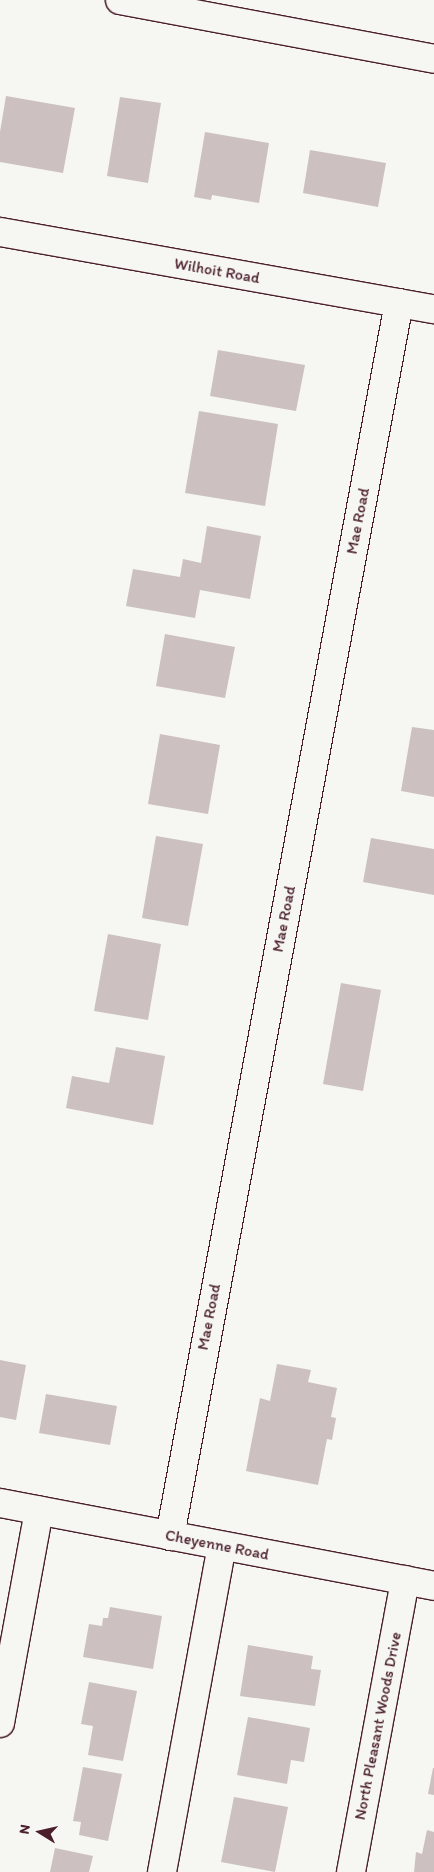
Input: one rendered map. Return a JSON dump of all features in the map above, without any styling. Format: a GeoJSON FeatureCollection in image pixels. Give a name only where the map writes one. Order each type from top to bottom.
{"type":"FeatureCollection","features":[{"type":"Feature","properties":{"kind":"street"},"geometry":{"type":"LineString","coordinates":[[120,0],[434,59]]}},
{"type":"Feature","properties":{"kind":"street","name":"Wilhoit Road"},"geometry":{"type":"LineString","coordinates":[[0,232],[434,309]]}},
{"type":"Feature","properties":{"kind":"street","name":"Mae Road"},"geometry":{"type":"LineString","coordinates":[[170,1536],[399,303]]}},
{"type":"Feature","properties":{"kind":"street","name":"Cheyenne Road"},"geometry":{"type":"LineString","coordinates":[[0,1504],[434,1586]]}},
{"type":"Feature","properties":{"kind":"street"},"geometry":{"type":"LineString","coordinates":[[0,1723],[39,1511]]}},
{"type":"Feature","properties":{"kind":"street"},"geometry":{"type":"LineString","coordinates":[[162,1872],[222,1546]]}},
{"type":"Feature","properties":{"kind":"street","name":"North Pleasant Woods Drive"},"geometry":{"type":"LineString","coordinates":[[351,1872],[405,1580]]}},
{"type":"Feature","properties":{"kind":"building"},"geometry":{"type":"Polygon","coordinates":[[[6,96],[75,108],[63,173],[0,162],[0,132],[6,96]]]}},
{"type":"Feature","properties":{"kind":"building"},"geometry":{"type":"Polygon","coordinates":[[[120,97],[161,103],[148,183],[107,176],[120,97]]]}},
{"type":"Feature","properties":{"kind":"building"},"geometry":{"type":"Polygon","coordinates":[[[205,132],[269,143],[259,203],[212,195],[211,200],[194,197],[205,132]]]}},
{"type":"Feature","properties":{"kind":"building"},"geometry":{"type":"Polygon","coordinates":[[[310,150],[386,163],[378,207],[303,193],[310,150]]]}},
{"type":"Feature","properties":{"kind":"building"},"geometry":{"type":"Polygon","coordinates":[[[218,350],[305,365],[296,411],[210,396],[218,350]]]}},
{"type":"Feature","properties":{"kind":"building"},"geometry":{"type":"Polygon","coordinates":[[[199,411],[278,424],[265,506],[185,493],[199,411]]]}},
{"type":"Feature","properties":{"kind":"building"},"geometry":{"type":"Polygon","coordinates":[[[207,526],[261,536],[250,599],[200,590],[195,618],[126,606],[133,569],[180,577],[183,559],[201,563],[207,526]]]}},
{"type":"Feature","properties":{"kind":"building"},"geometry":{"type":"Polygon","coordinates":[[[165,634],[235,647],[225,698],[156,686],[165,634]]]}},
{"type":"Feature","properties":{"kind":"building"},"geometry":{"type":"Polygon","coordinates":[[[412,727],[434,730],[434,797],[401,791],[412,727]]]}},
{"type":"Feature","properties":{"kind":"building"},"geometry":{"type":"Polygon","coordinates":[[[160,734],[220,745],[208,814],[148,804],[160,734]]]}},
{"type":"Feature","properties":{"kind":"building"},"geometry":{"type":"Polygon","coordinates":[[[156,836],[203,844],[188,926],[142,918],[156,836]]]}},
{"type":"Feature","properties":{"kind":"building"},"geometry":{"type":"Polygon","coordinates":[[[371,838],[434,849],[434,895],[363,882],[371,838]]]}},
{"type":"Feature","properties":{"kind":"building"},"geometry":{"type":"Polygon","coordinates":[[[108,934],[161,944],[148,1020],[94,1011],[108,934]]]}},
{"type":"Feature","properties":{"kind":"building"},"geometry":{"type":"Polygon","coordinates":[[[341,983],[381,990],[363,1091],[323,1084],[341,983]]]}},
{"type":"Feature","properties":{"kind":"building"},"geometry":{"type":"Polygon","coordinates":[[[116,1047],[165,1056],[153,1125],[66,1108],[72,1076],[109,1083],[116,1047]]]}},
{"type":"Feature","properties":{"kind":"building"},"geometry":{"type":"Polygon","coordinates":[[[0,1360],[26,1365],[16,1420],[0,1417],[0,1360]]]}},
{"type":"Feature","properties":{"kind":"building"},"geometry":{"type":"Polygon","coordinates":[[[277,1364],[311,1370],[308,1382],[337,1388],[331,1417],[336,1418],[332,1440],[327,1439],[318,1485],[246,1471],[260,1398],[270,1401],[277,1364]]]}},
{"type":"Feature","properties":{"kind":"building"},"geometry":{"type":"Polygon","coordinates":[[[46,1394],[117,1406],[110,1445],[39,1433],[46,1394]]]}},
{"type":"Feature","properties":{"kind":"building"},"geometry":{"type":"Polygon","coordinates":[[[110,1607],[162,1616],[153,1669],[83,1657],[89,1624],[102,1626],[103,1618],[108,1618],[110,1607]]]}},
{"type":"Feature","properties":{"kind":"building"},"geometry":{"type":"Polygon","coordinates":[[[248,1645],[313,1656],[311,1669],[321,1670],[315,1706],[240,1696],[248,1645]]]}},
{"type":"Feature","properties":{"kind":"building"},"geometry":{"type":"Polygon","coordinates":[[[89,1682],[137,1691],[123,1761],[88,1755],[93,1726],[81,1724],[89,1682]]]}},
{"type":"Feature","properties":{"kind":"building"},"geometry":{"type":"Polygon","coordinates":[[[248,1717],[310,1728],[304,1762],[291,1760],[287,1784],[237,1775],[248,1717]]]}},
{"type":"Feature","properties":{"kind":"building"},"geometry":{"type":"Polygon","coordinates":[[[83,1767],[122,1774],[108,1841],[79,1835],[81,1822],[73,1821],[83,1767]]]}},
{"type":"Feature","properties":{"kind":"building"},"geometry":{"type":"Polygon","coordinates":[[[434,1768],[434,1795],[428,1794],[434,1768]]]}},
{"type":"Feature","properties":{"kind":"building"},"geometry":{"type":"Polygon","coordinates":[[[234,1797],[288,1807],[275,1872],[221,1862],[234,1797]]]}},
{"type":"Feature","properties":{"kind":"building"},"geometry":{"type":"Polygon","coordinates":[[[427,1830],[434,1832],[434,1872],[414,1872],[416,1852],[422,1854],[427,1830]]]}},
{"type":"Feature","properties":{"kind":"building"},"geometry":{"type":"Polygon","coordinates":[[[55,1848],[93,1856],[89,1872],[50,1872],[55,1848]]]}}]}
